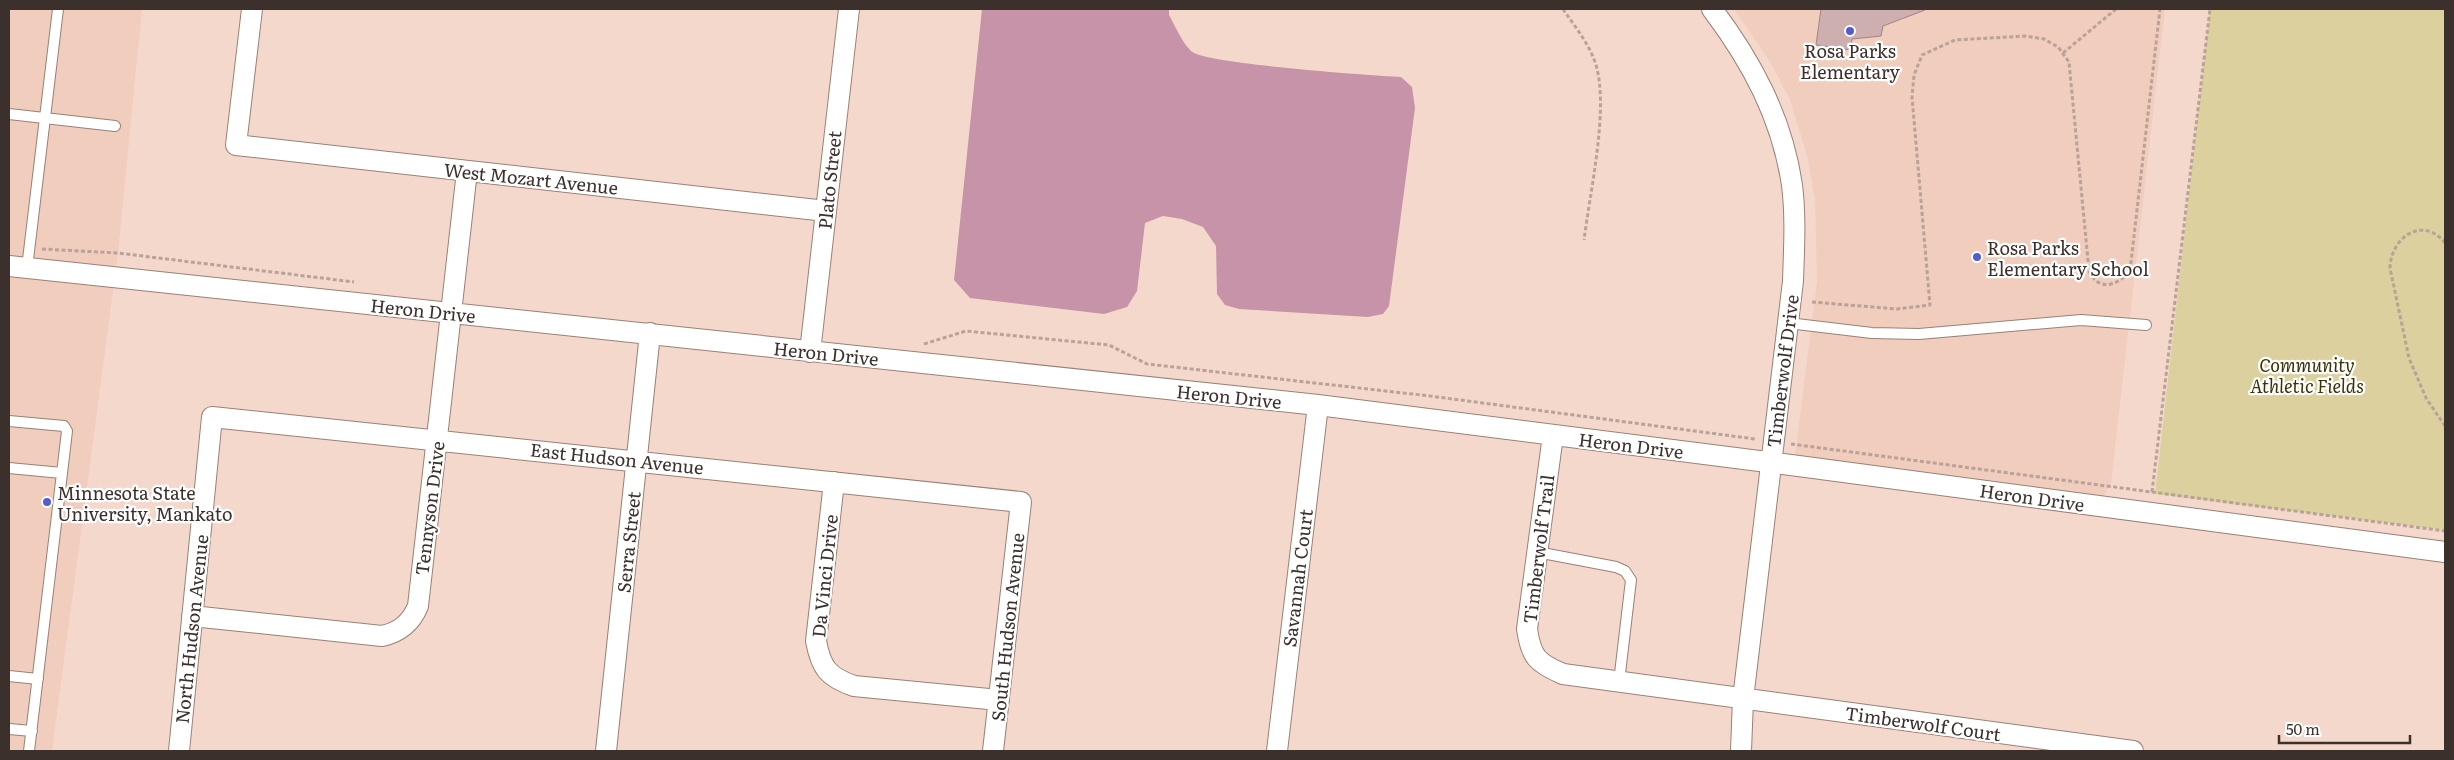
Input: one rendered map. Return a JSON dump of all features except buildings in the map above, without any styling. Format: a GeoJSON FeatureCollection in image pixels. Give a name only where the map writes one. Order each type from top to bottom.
{"type":"FeatureCollection","features":[{"type":"Feature","properties":{"kind":"street","name":"West Mozart Avenue"},"geometry":{"type":"LineString","coordinates":[[252,9],[236,145],[826,211]]}},
{"type":"Feature","properties":{"kind":"street","name":"Plato Street"},"geometry":{"type":"LineString","coordinates":[[810,352],[848,9]]}},
{"type":"Feature","properties":{"kind":"street","name":"Timberwolf Drive"},"geometry":{"type":"LineString","coordinates":[[1712,9],[1740,46],[1762,89],[1782,136],[1792,186],[1794,231],[1788,323],[1743,699],[1740,751]]}},
{"type":"Feature","properties":{"kind":"street","name":"Tennyson Drive"},"geometry":{"type":"LineString","coordinates":[[192,616],[382,636],[394,633],[404,627],[413,617],[418,606],[467,171]]}},
{"type":"Feature","properties":{"kind":"street","name":"Heron Drive"},"geometry":{"type":"LineString","coordinates":[[22,261],[452,313],[1318,405],[1771,462],[2445,552]]}},
{"type":"Feature","properties":{"kind":"street","name":"Serra Street"},"geometry":{"type":"LineString","coordinates":[[606,751],[650,333]]}},
{"type":"Feature","properties":{"kind":"street","name":"Savannah Court"},"geometry":{"type":"LineString","coordinates":[[1277,751],[1318,405]]}},
{"type":"Feature","properties":{"kind":"street","name":"East Hudson Avenue"},"geometry":{"type":"LineString","coordinates":[[212,417],[438,439],[1021,502]]}},
{"type":"Feature","properties":{"kind":"street","name":"North Hudson Avenue"},"geometry":{"type":"LineString","coordinates":[[179,751],[212,417]]}},
{"type":"Feature","properties":{"kind":"street","name":"Timberwolf Trail"},"geometry":{"type":"LineString","coordinates":[[1553,435],[1527,629],[1530,648],[1538,662],[1563,674],[1743,699]]}},
{"type":"Feature","properties":{"kind":"street","name":"Da Vinci Drive"},"geometry":{"type":"LineString","coordinates":[[834,482],[816,641],[819,656],[826,671],[838,681],[854,686],[999,700]]}},
{"type":"Feature","properties":{"kind":"street","name":"South Hudson Avenue"},"geometry":{"type":"LineString","coordinates":[[993,751],[1021,502]]}},
{"type":"Feature","properties":{"kind":"street","name":"Timberwolf Court"},"geometry":{"type":"LineString","coordinates":[[1743,699],[2133,751]]}},
{"type":"Feature","properties":{"kind":"lane"},"geometry":{"type":"LineString","coordinates":[[22,261],[45,118],[58,9]]}},
{"type":"Feature","properties":{"kind":"lane"},"geometry":{"type":"LineString","coordinates":[[9,114],[115,126]]}},
{"type":"Feature","properties":{"kind":"lane"},"geometry":{"type":"LineString","coordinates":[[1788,323],[1872,333],[1919,334],[2081,320],[2146,325]]}},
{"type":"Feature","properties":{"kind":"lane"},"geometry":{"type":"LineString","coordinates":[[9,421],[67,428],[29,751]]}},
{"type":"Feature","properties":{"kind":"lane"},"geometry":{"type":"LineString","coordinates":[[9,468],[62,473]]}},
{"type":"Feature","properties":{"kind":"lane"},"geometry":{"type":"LineString","coordinates":[[1537,552],[1616,566],[1625,572],[1630,580],[1620,682]]}},
{"type":"Feature","properties":{"kind":"lane"},"geometry":{"type":"LineString","coordinates":[[9,676],[38,679]]}},
{"type":"Feature","properties":{"kind":"lane"},"geometry":{"type":"LineString","coordinates":[[9,729],[32,731]]}},
{"type":"Feature","properties":{"kind":"path"},"geometry":{"type":"LineString","coordinates":[[1563,9],[1586,42],[1596,66],[1602,103],[1584,240]]}},
{"type":"Feature","properties":{"kind":"path"},"geometry":{"type":"LineString","coordinates":[[2063,53],[2116,9]]}},
{"type":"Feature","properties":{"kind":"path"},"geometry":{"type":"LineString","coordinates":[[1812,302],[1897,309],[1930,305],[1912,97],[1914,75],[1922,55],[1955,40],[2025,36],[2044,39],[2058,47],[2070,62],[2089,272],[2093,280],[2102,285],[2111,286],[2122,280],[2130,271],[2160,9]]}},
{"type":"Feature","properties":{"kind":"path"},"geometry":{"type":"LineString","coordinates":[[2152,492],[2210,9]]}},
{"type":"Feature","properties":{"kind":"path"},"geometry":{"type":"LineString","coordinates":[[2445,243],[2440,236],[2427,231],[2414,231],[2396,243],[2390,254],[2390,268],[2409,358],[2426,398],[2445,426]]}},
{"type":"Feature","properties":{"kind":"path"},"geometry":{"type":"LineString","coordinates":[[22,261],[118,253],[355,282]]}},
{"type":"Feature","properties":{"kind":"path"},"geometry":{"type":"LineString","coordinates":[[918,345],[966,330],[1109,345],[1147,364],[1430,396],[1750,438]]}},
{"type":"Feature","properties":{"kind":"path"},"geometry":{"type":"LineString","coordinates":[[1794,444],[2445,531]]}},
{"type":"Feature","properties":{"kind":"shaded area","name":"Minnesota State University, Mankato"},"geometry":{"type":"Polygon","coordinates":[[[9,9],[142,9],[118,253],[52,751],[9,751],[9,9]]]}},
{"type":"Feature","properties":{"kind":"shaded area"},"geometry":{"type":"Polygon","coordinates":[[[982,9],[1169,9],[1169,15],[1185,43],[1191,51],[1202,56],[1289,68],[1401,77],[1412,87],[1415,108],[1389,306],[1383,314],[1368,317],[1239,309],[1225,305],[1217,294],[1216,246],[1203,227],[1182,219],[1163,216],[1145,223],[1137,291],[1127,307],[1104,314],[970,298],[954,280],[982,9]]]}},
{"type":"Feature","properties":{"kind":"shaded area","name":"Rosa Parks Elementary School"},"geometry":{"type":"Polygon","coordinates":[[[1734,9],[2165,9],[2111,483],[2103,498],[1795,456],[1817,281],[1815,199],[1807,155],[1790,100],[1771,63],[1734,9]]]}},
{"type":"Feature","properties":{"kind":"green space","name":"Community Athletic Fields"},"geometry":{"type":"Polygon","coordinates":[[[2210,9],[2445,9],[2445,530],[2155,494],[2210,9]]]}},
{"type":"Feature","properties":{"kind":"place","name":"Rosa Parks Elementary"},"geometry":{"type":"Point","coordinates":[1850,31]}},
{"type":"Feature","properties":{"kind":"place","name":"Rosa Parks Elementary School"},"geometry":{"type":"Point","coordinates":[1977,257]}},
{"type":"Feature","properties":{"kind":"place","name":"Minnesota State University, Mankato"},"geometry":{"type":"Point","coordinates":[47,502]}}]}
